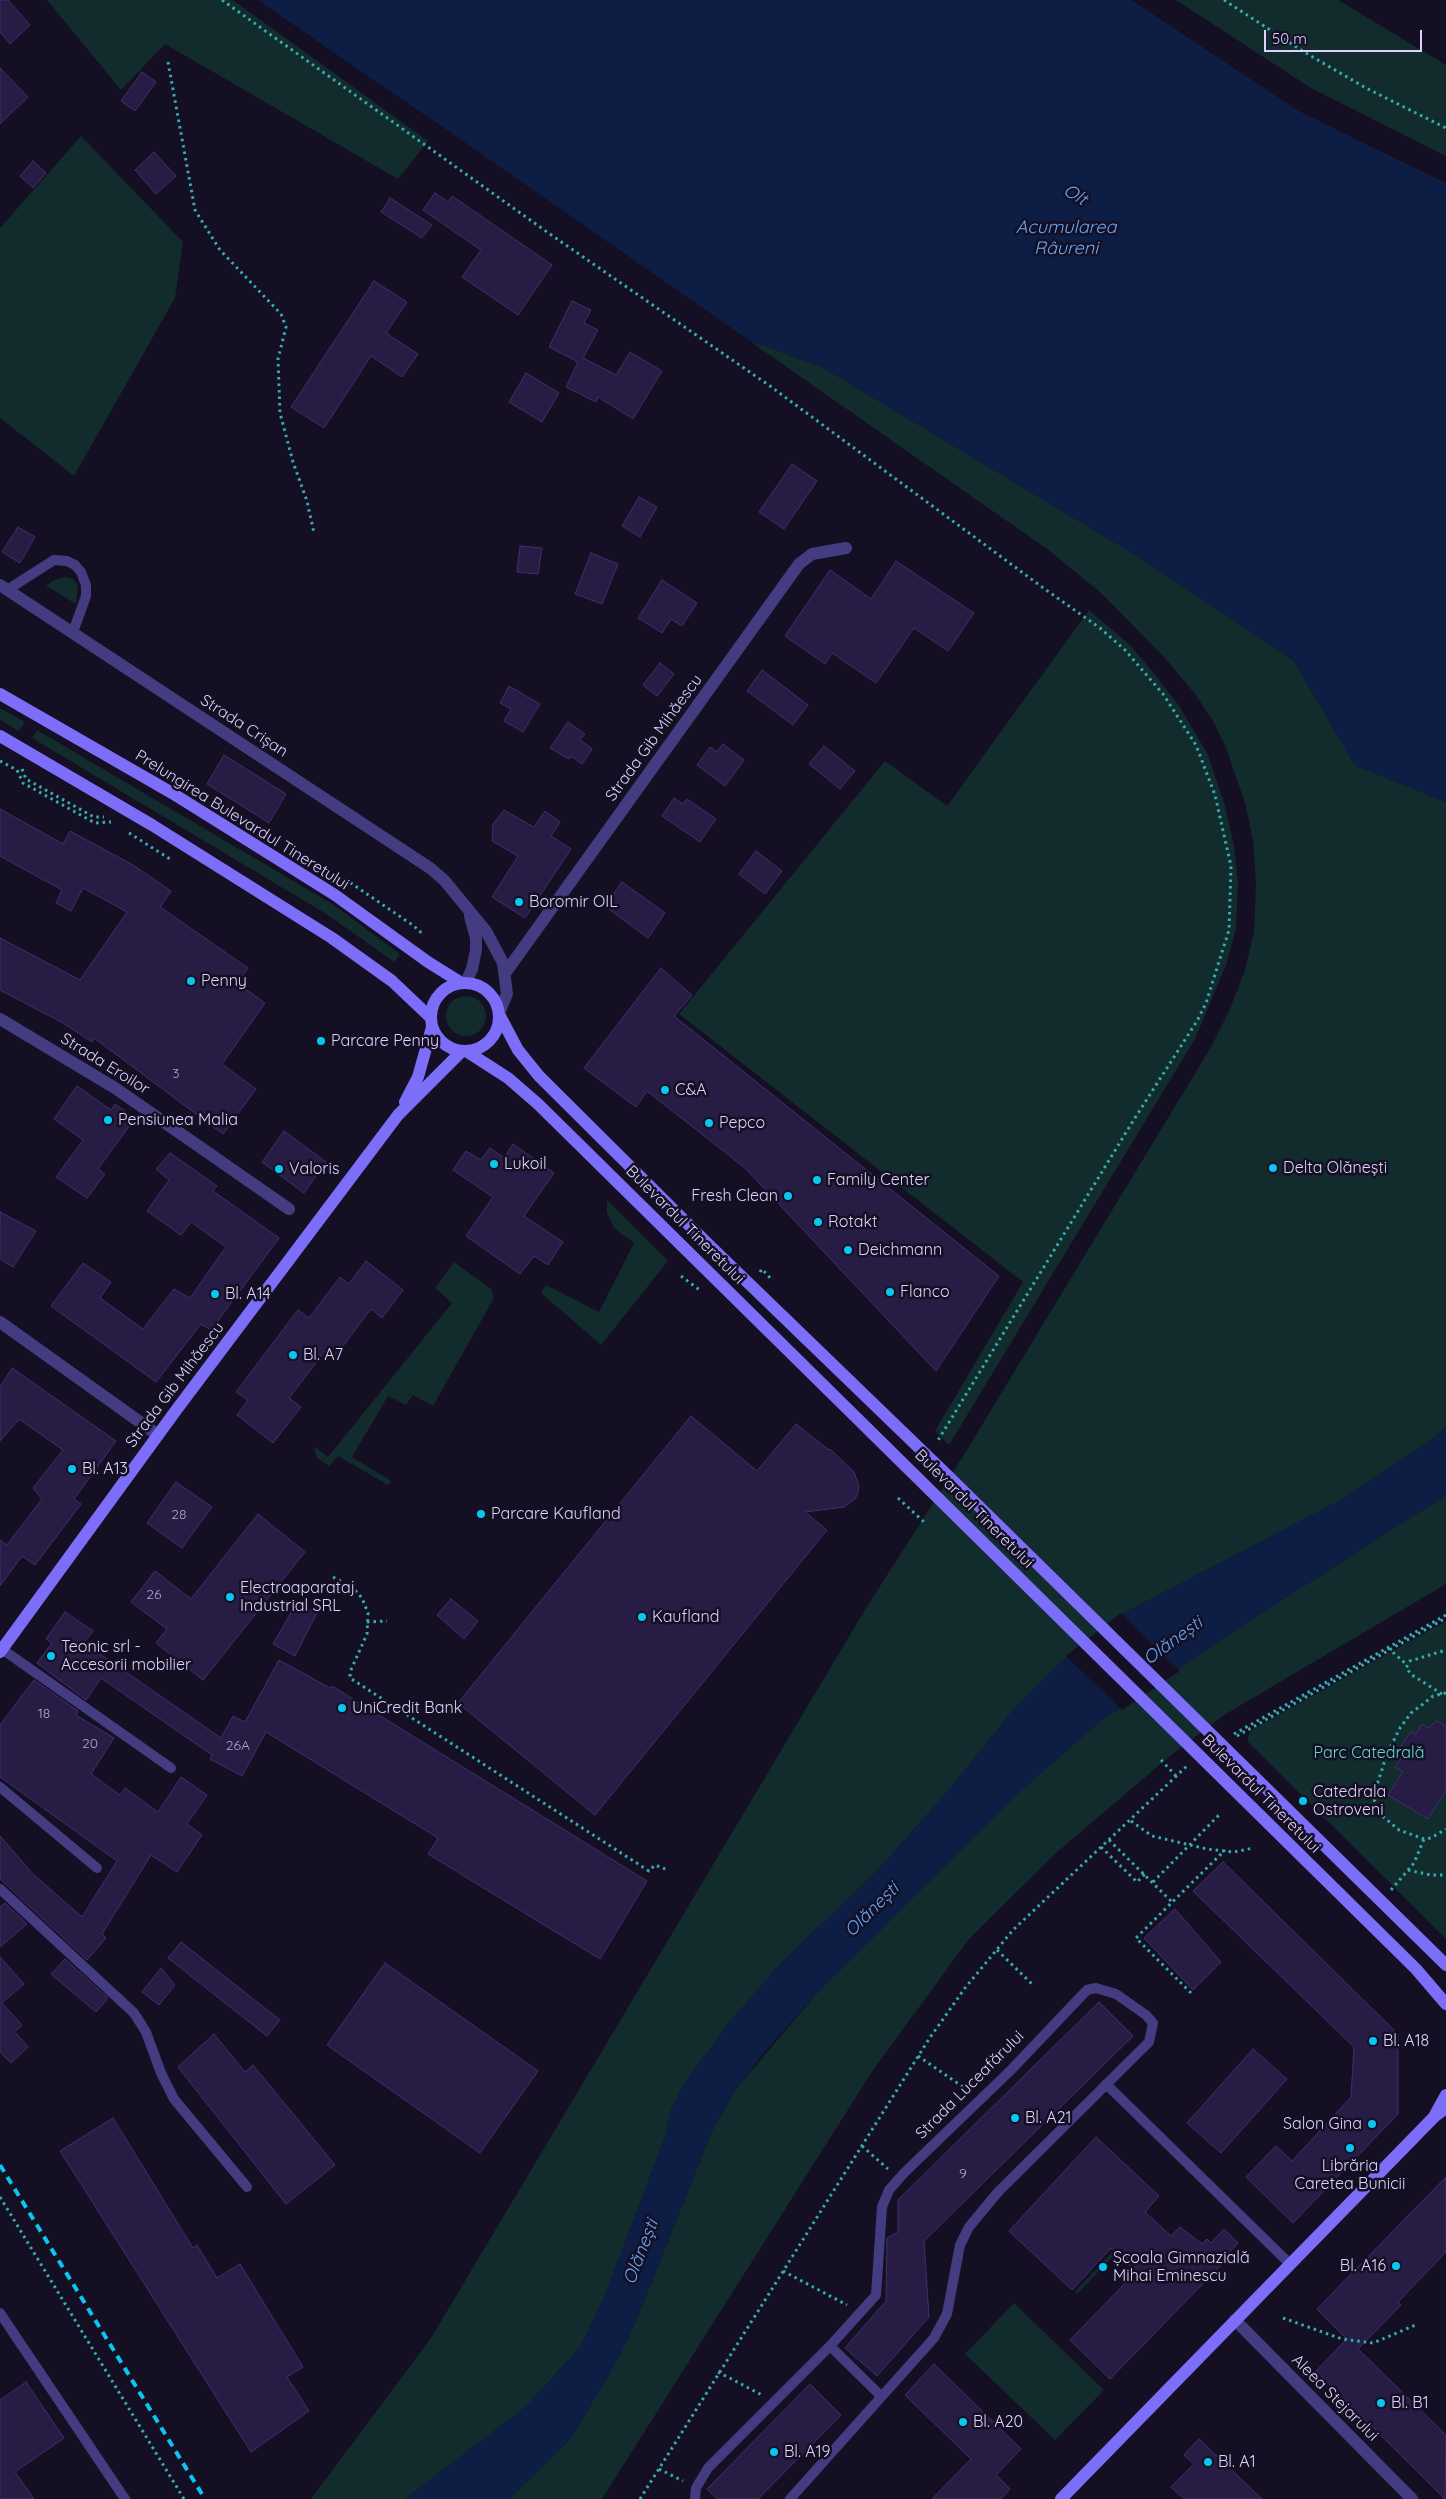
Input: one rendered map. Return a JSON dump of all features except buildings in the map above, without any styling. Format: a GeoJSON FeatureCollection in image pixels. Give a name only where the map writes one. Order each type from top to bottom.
{"type":"FeatureCollection","features":[{"type":"Feature","properties":{"kind":"main road","name":"Prelungirea Bulevardul Tineretului"},"geometry":{"type":"LineString","coordinates":[[0,694],[172,793],[334,895],[428,962],[463,982]]}},
{"type":"Feature","properties":{"kind":"main road"},"geometry":{"type":"LineString","coordinates":[[0,736],[152,825],[332,938],[392,981],[431,1022]]}},
{"type":"Feature","properties":{"kind":"main road","name":"Bulevardul Tineretului"},"geometry":{"type":"LineString","coordinates":[[463,982],[482,986],[489,991],[498,1005],[500,1015],[518,1050],[539,1076],[708,1244],[944,1472],[1446,1965]]}},
{"type":"Feature","properties":{"kind":"main road"},"geometry":{"type":"LineString","coordinates":[[431,1022],[432,1005],[439,994],[448,986],[463,982]]}},
{"type":"Feature","properties":{"kind":"main road"},"geometry":{"type":"LineString","coordinates":[[464,1051],[475,1050],[490,1041],[499,1025],[500,1015]]}},
{"type":"Feature","properties":{"kind":"main road","name":"Bulevardul Tineretului"},"geometry":{"type":"LineString","coordinates":[[431,1022],[443,1044],[464,1051],[508,1078],[538,1104],[1416,1970],[1446,2004]]}},
{"type":"Feature","properties":{"kind":"main road","name":"Strada Gib Mihăescu"},"geometry":{"type":"LineString","coordinates":[[398,1115],[418,1077],[431,1022]]}},
{"type":"Feature","properties":{"kind":"main road","name":"Strada Gib Mihăescu"},"geometry":{"type":"LineString","coordinates":[[1,1651],[158,1435],[398,1115],[464,1051]]}},
{"type":"Feature","properties":{"kind":"main road"},"geometry":{"type":"LineString","coordinates":[[1434,2117],[1446,2095]]}},
{"type":"Feature","properties":{"kind":"main road"},"geometry":{"type":"LineString","coordinates":[[1061,2499],[1434,2117],[1446,2108]]}},
{"type":"Feature","properties":{"kind":"street","name":"Strada Gib Mihăescu"},"geometry":{"type":"LineString","coordinates":[[506,972],[799,564],[812,554],[846,548]]}},
{"type":"Feature","properties":{"kind":"street","name":"Strada Crișan"},"geometry":{"type":"LineString","coordinates":[[4,587],[430,868],[444,880],[486,931],[498,952],[506,972],[507,994],[500,1015]]}},
{"type":"Feature","properties":{"kind":"street","name":"Strada Crișan"},"geometry":{"type":"LineString","coordinates":[[463,903],[470,915],[476,938],[475,958],[463,982]]}},
{"type":"Feature","properties":{"kind":"street","name":"Strada Eroilor"},"geometry":{"type":"LineString","coordinates":[[0,1019],[115,1088],[289,1209]]}},
{"type":"Feature","properties":{"kind":"street"},"geometry":{"type":"LineString","coordinates":[[1,1323],[158,1435]]}},
{"type":"Feature","properties":{"kind":"street","name":"Aleea Stejarului"},"geometry":{"type":"LineString","coordinates":[[1235,2320],[1412,2499]]}},
{"type":"Feature","properties":{"kind":"lane"},"geometry":{"type":"LineString","coordinates":[[4,587],[54,560],[67,561],[75,565],[81,572],[86,584],[86,596],[73,632]]}},
{"type":"Feature","properties":{"kind":"lane"},"geometry":{"type":"LineString","coordinates":[[1,1651],[171,1768]]}},
{"type":"Feature","properties":{"kind":"lane"},"geometry":{"type":"LineString","coordinates":[[0,1787],[98,1868]]}},
{"type":"Feature","properties":{"kind":"lane"},"geometry":{"type":"LineString","coordinates":[[0,1889],[134,2013],[146,2032],[161,2073],[174,2099],[246,2187]]}},
{"type":"Feature","properties":{"kind":"lane","name":"Strada Luceafărului"},"geometry":{"type":"LineString","coordinates":[[695,2499],[696,2488],[708,2468],[830,2346],[862,2313],[876,2295],[882,2207],[889,2190],[1011,2070],[1069,2007],[1088,1990],[1096,1988],[1116,1994],[1153,2022],[1149,2042],[998,2192],[968,2227],[960,2244],[947,2314],[934,2338],[790,2499]]}},
{"type":"Feature","properties":{"kind":"lane"},"geometry":{"type":"LineString","coordinates":[[1106,2084],[1290,2264]]}},
{"type":"Feature","properties":{"kind":"lane"},"geometry":{"type":"LineString","coordinates":[[0,2313],[125,2499]]}},
{"type":"Feature","properties":{"kind":"lane"},"geometry":{"type":"LineString","coordinates":[[830,2346],[881,2396]]}},
{"type":"Feature","properties":{"kind":"path"},"geometry":{"type":"LineString","coordinates":[[222,0],[539,226],[770,386],[1100,628],[1125,650],[1163,694],[1196,745],[1215,795],[1231,866],[1229,930],[1206,1003],[1198,1021],[1133,1121],[937,1442]]}},
{"type":"Feature","properties":{"kind":"path"},"geometry":{"type":"LineString","coordinates":[[1224,0],[1304,52],[1366,88],[1446,128]]}},
{"type":"Feature","properties":{"kind":"path"},"geometry":{"type":"LineString","coordinates":[[168,62],[195,210],[220,250],[281,314],[286,327],[278,359],[280,413],[292,462],[307,501],[314,533]]}},
{"type":"Feature","properties":{"kind":"path"},"geometry":{"type":"LineString","coordinates":[[0,761],[17,770],[23,783],[95,823],[110,821],[118,827]]}},
{"type":"Feature","properties":{"kind":"path"},"geometry":{"type":"LineString","coordinates":[[127,832],[178,863]]}},
{"type":"Feature","properties":{"kind":"path"},"geometry":{"type":"LineString","coordinates":[[898,1498],[924,1522]]}},
{"type":"Feature","properties":{"kind":"path"},"geometry":{"type":"LineString","coordinates":[[333,1577],[353,1588],[362,1598],[368,1613],[367,1634],[350,1672],[350,1678],[649,1872],[652,1867],[658,1865],[668,1870]]}},
{"type":"Feature","properties":{"kind":"path"},"geometry":{"type":"LineString","coordinates":[[1234,1738],[1446,1616]]}},
{"type":"Feature","properties":{"kind":"path"},"geometry":{"type":"LineString","coordinates":[[368,1622],[387,1621]]}},
{"type":"Feature","properties":{"kind":"path"},"geometry":{"type":"LineString","coordinates":[[1388,1649],[1406,1664],[1406,1668],[1412,1675],[1444,1693]]}},
{"type":"Feature","properties":{"kind":"path"},"geometry":{"type":"LineString","coordinates":[[1238,1731],[1388,1649]]}},
{"type":"Feature","properties":{"kind":"path"},"geometry":{"type":"LineString","coordinates":[[1406,1664],[1446,1650]]}},
{"type":"Feature","properties":{"kind":"path"},"geometry":{"type":"LineString","coordinates":[[1444,1693],[1433,1696],[1411,1714],[1400,1728],[1387,1754],[1373,1797],[1374,1804],[1388,1822],[1400,1830],[1424,1839],[1431,1838],[1446,1829]]}},
{"type":"Feature","properties":{"kind":"path"},"geometry":{"type":"LineString","coordinates":[[1161,1760],[1175,1777],[1183,1770]]}},
{"type":"Feature","properties":{"kind":"path"},"geometry":{"type":"LineString","coordinates":[[640,2499],[918,2056],[965,1988],[1013,1930],[1131,1821],[1187,1766]]}},
{"type":"Feature","properties":{"kind":"path"},"geometry":{"type":"LineString","coordinates":[[1153,1882],[1220,1814]]}},
{"type":"Feature","properties":{"kind":"path"},"geometry":{"type":"LineString","coordinates":[[1131,1821],[1152,1836],[1234,1852],[1253,1848]]}},
{"type":"Feature","properties":{"kind":"path"},"geometry":{"type":"LineString","coordinates":[[1394,1887],[1408,1870],[1424,1839]]}},
{"type":"Feature","properties":{"kind":"path"},"geometry":{"type":"LineString","coordinates":[[1109,1840],[1172,1902]]}},
{"type":"Feature","properties":{"kind":"path"},"geometry":{"type":"LineString","coordinates":[[1101,1847],[1137,1882],[1145,1874]]}},
{"type":"Feature","properties":{"kind":"path"},"geometry":{"type":"LineString","coordinates":[[1191,1993],[1136,1938],[1225,1850]]}},
{"type":"Feature","properties":{"kind":"path"},"geometry":{"type":"LineString","coordinates":[[1408,1870],[1431,1875],[1446,1875]]}},
{"type":"Feature","properties":{"kind":"path"},"geometry":{"type":"LineString","coordinates":[[997,1950],[1033,1985]]}},
{"type":"Feature","properties":{"kind":"path"},"geometry":{"type":"LineString","coordinates":[[918,2056],[980,2099]]}},
{"type":"Feature","properties":{"kind":"path"},"geometry":{"type":"LineString","coordinates":[[862,2146],[880,2161]]}},
{"type":"Feature","properties":{"kind":"path"},"geometry":{"type":"LineString","coordinates":[[0,2197],[184,2499]]}},
{"type":"Feature","properties":{"kind":"path"},"geometry":{"type":"LineString","coordinates":[[783,2271],[862,2313]]}},
{"type":"Feature","properties":{"kind":"path"},"geometry":{"type":"LineString","coordinates":[[1283,2318],[1342,2339],[1373,2343],[1418,2324]]}},
{"type":"Feature","properties":{"kind":"path"},"geometry":{"type":"LineString","coordinates":[[718,2372],[774,2402]]}},
{"type":"Feature","properties":{"kind":"path"},"geometry":{"type":"LineString","coordinates":[[659,2469],[679,2480]]}},
{"type":"Feature","properties":{"kind":"green space"},"geometry":{"type":"Polygon","coordinates":[[[47,0],[233,0],[428,141],[398,179],[165,44],[121,90],[47,0]]]}},
{"type":"Feature","properties":{"kind":"green space"},"geometry":{"type":"Polygon","coordinates":[[[1176,0],[1338,0],[1446,65],[1446,156],[1311,88],[1176,0]]]}},
{"type":"Feature","properties":{"kind":"green space"},"geometry":{"type":"Polygon","coordinates":[[[81,136],[183,242],[175,298],[74,476],[0,418],[0,228],[81,136]]]}},
{"type":"Feature","properties":{"kind":"green space"},"geometry":{"type":"Polygon","coordinates":[[[748,340],[822,367],[1139,557],[1294,661],[1355,765],[1446,802],[1446,1426],[1435,1437],[1343,1499],[1122,1614],[1054,1668],[1019,1703],[948,1791],[877,1871],[782,1962],[728,2024],[682,2087],[670,2113],[666,2135],[604,2298],[581,2346],[527,2406],[405,2499],[311,2499],[431,2338],[866,1608],[962,1458],[1211,1047],[1230,1009],[1245,970],[1254,932],[1256,883],[1253,840],[1245,803],[1226,748],[1213,721],[1195,694],[1165,658],[1100,592],[1047,549],[748,340]]]}},
{"type":"Feature","properties":{"kind":"green space"},"geometry":{"type":"Polygon","coordinates":[[[66,577],[73,579],[78,585],[76,604],[46,586],[54,580],[66,577]]]}},
{"type":"Feature","properties":{"kind":"green space"},"geometry":{"type":"Polygon","coordinates":[[[1089,610],[1130,645],[1153,672],[1180,707],[1208,755],[1225,806],[1234,846],[1238,882],[1236,929],[1226,965],[1195,1039],[949,1445],[935,1431],[1023,1282],[679,1014],[885,761],[947,806],[1089,610]]]}},
{"type":"Feature","properties":{"kind":"green space"},"geometry":{"type":"Polygon","coordinates":[[[0,708],[25,722],[19,731],[0,720],[0,708]]]}},
{"type":"Feature","properties":{"kind":"green space"},"geometry":{"type":"Polygon","coordinates":[[[37,730],[334,905],[400,954],[394,962],[328,915],[32,738],[37,730]]]}},
{"type":"Feature","properties":{"kind":"green space"},"geometry":{"type":"Polygon","coordinates":[[[470,996],[477,999],[483,1005],[486,1016],[485,1024],[477,1033],[470,1036],[462,1036],[455,1033],[447,1024],[446,1012],[449,1005],[458,997],[470,996]]]}},
{"type":"Feature","properties":{"kind":"green space"},"geometry":{"type":"Polygon","coordinates":[[[607,1200],[668,1261],[601,1345],[541,1293],[546,1285],[599,1312],[634,1243],[614,1228],[607,1213],[607,1200]]]}},
{"type":"Feature","properties":{"kind":"green space"},"geometry":{"type":"Polygon","coordinates":[[[454,1262],[491,1289],[494,1298],[433,1406],[413,1395],[406,1405],[388,1396],[352,1457],[391,1481],[388,1485],[338,1456],[329,1466],[317,1458],[314,1446],[328,1457],[452,1303],[435,1288],[454,1262]]]}},
{"type":"Feature","properties":{"kind":"green space"},"geometry":{"type":"Polygon","coordinates":[[[1446,1495],[1446,1584],[1224,1715],[1170,1756],[1056,1853],[969,1939],[873,2070],[602,2499],[509,2499],[571,2438],[615,2364],[636,2321],[712,2131],[736,2089],[818,1992],[1017,1794],[1098,1723],[1260,1614],[1446,1495]]]}},
{"type":"Feature","properties":{"kind":"green space","name":"Parc Catedrală"},"geometry":{"type":"Polygon","coordinates":[[[1446,1621],[1446,1939],[1248,1742],[1248,1736],[1253,1729],[1446,1621]]]}},
{"type":"Feature","properties":{"kind":"green space"},"geometry":{"type":"Polygon","coordinates":[[[1113,2251],[1116,2253],[1077,2294],[1075,2292],[1113,2251]]]}},
{"type":"Feature","properties":{"kind":"green space"},"geometry":{"type":"Polygon","coordinates":[[[1014,2303],[1104,2390],[1055,2440],[965,2354],[1014,2303]]]}},
{"type":"Feature","properties":{"kind":"water","name":"Acumularea Râureni"},"geometry":{"type":"Polygon","coordinates":[[[258,0],[1132,0],[1299,111],[1446,183],[1446,802],[1355,765],[1294,661],[1139,557],[822,367],[748,340],[258,0]]]}},
{"type":"Feature","properties":{"kind":"water","name":"Olănești"},"geometry":{"type":"Polygon","coordinates":[[[1446,1426],[1446,1495],[1260,1614],[1098,1723],[1017,1794],[818,1992],[767,2049],[736,2089],[712,2131],[636,2321],[615,2364],[571,2438],[509,2499],[405,2499],[527,2406],[581,2346],[604,2298],[666,2135],[670,2113],[682,2087],[728,2024],[782,1962],[877,1871],[948,1791],[1019,1703],[1054,1668],[1122,1614],[1343,1499],[1435,1437],[1446,1426]]]}},
{"type":"Feature","properties":{"kind":"pier"},"geometry":{"type":"Polygon","coordinates":[[[255,0],[440,125],[756,345],[747,342],[255,0]]]}},
{"type":"Feature","properties":{"kind":"pier"},"geometry":{"type":"Polygon","coordinates":[[[1132,0],[1136,0],[1300,109],[1446,180],[1446,183],[1299,111],[1132,0]]]}},
{"type":"Feature","properties":{"kind":"pier"},"geometry":{"type":"Polygon","coordinates":[[[1121,1613],[1180,1671],[1122,1710],[1066,1656],[1121,1613]]]}},
{"type":"Feature","properties":{"kind":"railway"},"geometry":{"type":"LineString","coordinates":[[0,2165],[205,2499]]}},
{"type":"Feature","properties":{"kind":"place","name":"Boromir OIL"},"geometry":{"type":"Point","coordinates":[519,902]}},
{"type":"Feature","properties":{"kind":"place","name":"Penny"},"geometry":{"type":"Point","coordinates":[191,981]}},
{"type":"Feature","properties":{"kind":"place","name":"Parcare Penny"},"geometry":{"type":"Point","coordinates":[321,1041]}},
{"type":"Feature","properties":{"kind":"place","name":"C&A"},"geometry":{"type":"Point","coordinates":[665,1090]}},
{"type":"Feature","properties":{"kind":"place","name":"Pensiunea Malia"},"geometry":{"type":"Point","coordinates":[108,1120]}},
{"type":"Feature","properties":{"kind":"place","name":"Pepco"},"geometry":{"type":"Point","coordinates":[709,1123]}},
{"type":"Feature","properties":{"kind":"place","name":"Lukoil"},"geometry":{"type":"Point","coordinates":[494,1164]}},
{"type":"Feature","properties":{"kind":"place","name":"Delta Olănești"},"geometry":{"type":"Point","coordinates":[1273,1168]}},
{"type":"Feature","properties":{"kind":"place","name":"Valoris"},"geometry":{"type":"Point","coordinates":[279,1169]}},
{"type":"Feature","properties":{"kind":"place","name":"Family Center"},"geometry":{"type":"Point","coordinates":[817,1180]}},
{"type":"Feature","properties":{"kind":"place","name":"Fresh Clean"},"geometry":{"type":"Point","coordinates":[788,1196]}},
{"type":"Feature","properties":{"kind":"place","name":"Rotakt"},"geometry":{"type":"Point","coordinates":[818,1222]}},
{"type":"Feature","properties":{"kind":"place","name":"Deichmann"},"geometry":{"type":"Point","coordinates":[848,1250]}},
{"type":"Feature","properties":{"kind":"place","name":"Flanco"},"geometry":{"type":"Point","coordinates":[890,1292]}},
{"type":"Feature","properties":{"kind":"place","name":"Bl. A14"},"geometry":{"type":"Point","coordinates":[215,1294]}},
{"type":"Feature","properties":{"kind":"place","name":"Bl. A7"},"geometry":{"type":"Point","coordinates":[293,1355]}},
{"type":"Feature","properties":{"kind":"place","name":"Bl. A13"},"geometry":{"type":"Point","coordinates":[72,1469]}},
{"type":"Feature","properties":{"kind":"place","name":"Parcare Kaufland"},"geometry":{"type":"Point","coordinates":[481,1514]}},
{"type":"Feature","properties":{"kind":"place","name":"Electroaparataj Industrial SRL"},"geometry":{"type":"Point","coordinates":[230,1597]}},
{"type":"Feature","properties":{"kind":"place","name":"Kaufland"},"geometry":{"type":"Point","coordinates":[642,1617]}},
{"type":"Feature","properties":{"kind":"place","name":"Teonic srl - Accesorii mobilier"},"geometry":{"type":"Point","coordinates":[51,1656]}},
{"type":"Feature","properties":{"kind":"place","name":"UniCredit Bank"},"geometry":{"type":"Point","coordinates":[342,1708]}},
{"type":"Feature","properties":{"kind":"place","name":"Catedrala Ostroveni"},"geometry":{"type":"Point","coordinates":[1303,1801]}},
{"type":"Feature","properties":{"kind":"place","name":"Bl. A18"},"geometry":{"type":"Point","coordinates":[1373,2041]}},
{"type":"Feature","properties":{"kind":"place","name":"Bl. A21"},"geometry":{"type":"Point","coordinates":[1015,2118]}},
{"type":"Feature","properties":{"kind":"place","name":"Salon Gina"},"geometry":{"type":"Point","coordinates":[1372,2124]}},
{"type":"Feature","properties":{"kind":"place","name":"Librăria Caretea Bunicii"},"geometry":{"type":"Point","coordinates":[1350,2148]}},
{"type":"Feature","properties":{"kind":"place","name":"Bl. A16"},"geometry":{"type":"Point","coordinates":[1396,2266]}},
{"type":"Feature","properties":{"kind":"place","name":"Școala Gimnazială Mihai Eminescu"},"geometry":{"type":"Point","coordinates":[1103,2267]}},
{"type":"Feature","properties":{"kind":"place","name":"Bl. B1"},"geometry":{"type":"Point","coordinates":[1381,2403]}},
{"type":"Feature","properties":{"kind":"place","name":"Bl. A20"},"geometry":{"type":"Point","coordinates":[963,2422]}},
{"type":"Feature","properties":{"kind":"place","name":"Bl. A19"},"geometry":{"type":"Point","coordinates":[774,2452]}},
{"type":"Feature","properties":{"kind":"place","name":"Bl. A1"},"geometry":{"type":"Point","coordinates":[1208,2462]}},
{"type":"Feature","properties":{"kind":"water label","name":"Olt"},"geometry":{"type":"Point","coordinates":[1075,195]}}]}
